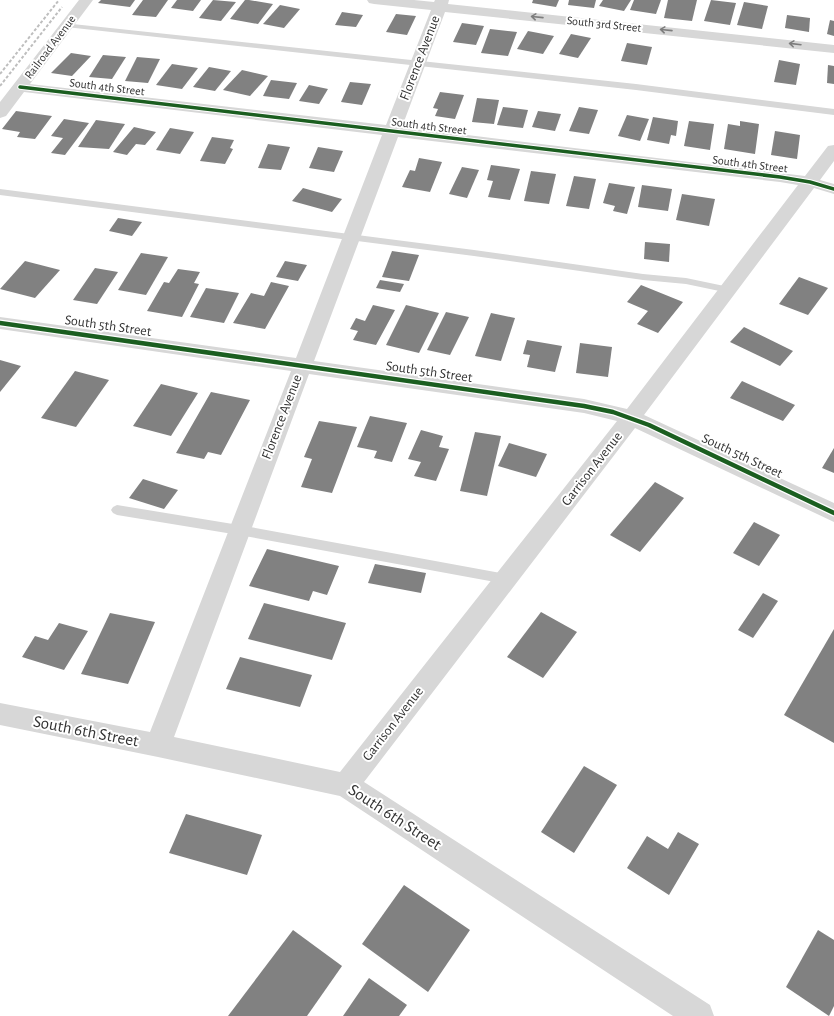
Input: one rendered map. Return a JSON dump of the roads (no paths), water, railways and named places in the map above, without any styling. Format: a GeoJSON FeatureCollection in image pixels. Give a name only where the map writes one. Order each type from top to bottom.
{"type":"FeatureCollection","features":[{"type":"Feature","properties":{"kind":"street","name":"Railroad Avenue"},"geometry":{"type":"LineString","coordinates":[[0,113],[86,0]]}},
{"type":"Feature","properties":{"kind":"street","name":"South 3rd Street"},"geometry":{"type":"LineString","coordinates":[[374,0],[440,4],[834,49]]}},
{"type":"Feature","properties":{"kind":"street","name":"Florence Avenue"},"geometry":{"type":"LineString","coordinates":[[158,745],[440,4]]}},
{"type":"Feature","properties":{"kind":"street","name":"South 4th Street"},"geometry":{"type":"LineString","coordinates":[[20,87],[780,177],[810,182],[834,189]]}},
{"type":"Feature","properties":{"kind":"street","name":"Garrison Avenue"},"geometry":{"type":"LineString","coordinates":[[346,785],[631,418],[834,150]]}},
{"type":"Feature","properties":{"kind":"street","name":"South 5th Street"},"geometry":{"type":"LineString","coordinates":[[0,323],[584,406],[613,412],[656,429],[834,513]]}},
{"type":"Feature","properties":{"kind":"street","name":"South 6th Street"},"geometry":{"type":"LineString","coordinates":[[0,714],[158,745],[346,785],[700,1016]]}},
{"type":"Feature","properties":{"kind":"lane"},"geometry":{"type":"LineString","coordinates":[[66,25],[636,87],[834,112]]}},
{"type":"Feature","properties":{"kind":"lane"},"geometry":{"type":"LineString","coordinates":[[0,192],[474,253],[643,277],[686,281],[729,290]]}},
{"type":"Feature","properties":{"kind":"lane"},"geometry":{"type":"LineString","coordinates":[[117,510],[239,530],[506,579]]}},
{"type":"Feature","properties":{"kind":"railway"},"geometry":{"type":"LineString","coordinates":[[0,74],[59,0]]}},
{"type":"Feature","properties":{"kind":"railway"},"geometry":{"type":"LineString","coordinates":[[0,86],[62,7]]}}]}
